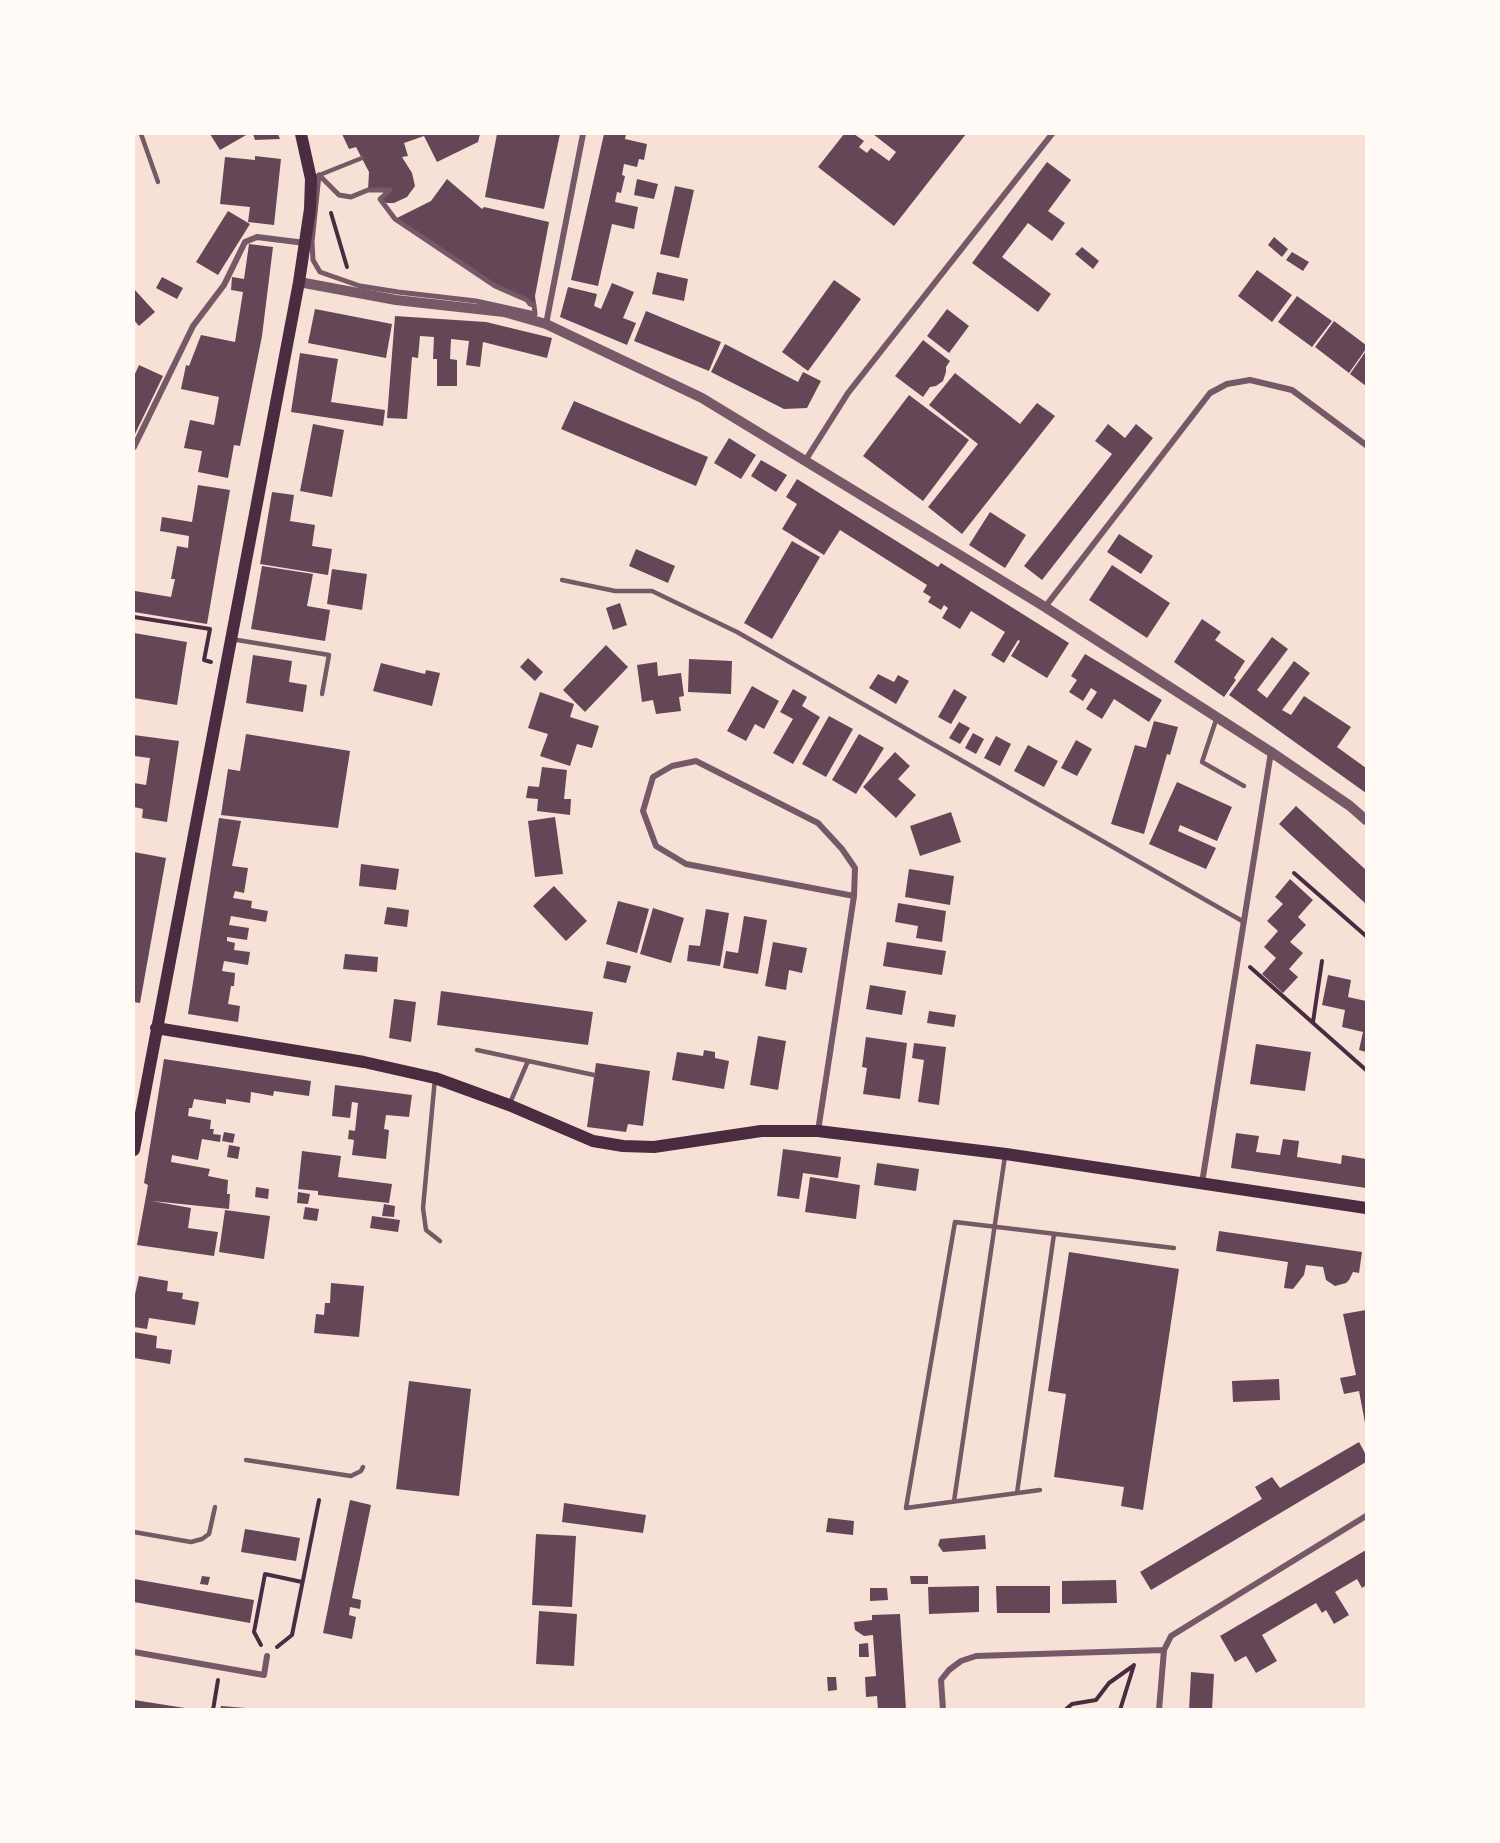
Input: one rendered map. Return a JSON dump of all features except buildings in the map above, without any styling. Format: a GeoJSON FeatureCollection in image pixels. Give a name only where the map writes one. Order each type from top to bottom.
{"type":"FeatureCollection","features":[{"type":"Feature","properties":{"kind":"main road"},"geometry":{"type":"LineString","coordinates":[[134,1150],[299,282],[315,177],[301,134]]}},
{"type":"Feature","properties":{"kind":"main road"},"geometry":{"type":"LineString","coordinates":[[156,1028],[364,1062],[435,1078],[593,1141],[623,1146],[654,1147],[761,1131],[818,1131],[1006,1154],[1366,1208]]}},
{"type":"Feature","properties":{"kind":"street"},"geometry":{"type":"LineString","coordinates":[[546,324],[583,134]]}},
{"type":"Feature","properties":{"kind":"street"},"geometry":{"type":"LineString","coordinates":[[804,461],[848,393],[1052,134]]}},
{"type":"Feature","properties":{"kind":"street"},"geometry":{"type":"LineString","coordinates":[[315,177],[339,195],[351,197],[368,190],[390,190],[380,199],[394,219],[495,286],[527,300],[534,305],[535,314],[476,301],[352,284],[320,272],[313,260],[312,242],[315,177]]}},
{"type":"Feature","properties":{"kind":"street"},"geometry":{"type":"LineString","coordinates":[[134,447],[193,326],[224,285],[245,242],[257,237],[304,243]]}},
{"type":"Feature","properties":{"kind":"street"},"geometry":{"type":"LineString","coordinates":[[299,282],[396,300],[504,312],[546,324],[702,398],[1045,607],[1271,752],[1350,806],[1366,820]]}},
{"type":"Feature","properties":{"kind":"street"},"geometry":{"type":"LineString","coordinates":[[1045,607],[1210,393],[1227,384],[1250,380],[1292,390],[1366,445]]}},
{"type":"Feature","properties":{"kind":"street"},"geometry":{"type":"LineString","coordinates":[[1202,1183],[1271,752]]}},
{"type":"Feature","properties":{"kind":"street"},"geometry":{"type":"LineString","coordinates":[[818,1131],[854,896],[855,868],[842,849],[818,823],[696,760],[672,766],[653,777],[643,811],[656,846],[686,864],[854,896]]}},
{"type":"Feature","properties":{"kind":"street"},"geometry":{"type":"LineString","coordinates":[[1159,1710],[1164,1650],[1171,1636],[1366,1516]]}},
{"type":"Feature","properties":{"kind":"street"},"geometry":{"type":"LineString","coordinates":[[943,1710],[941,1680],[961,1661],[976,1656],[1164,1650]]}},
{"type":"Feature","properties":{"kind":"street"},"geometry":{"type":"LineString","coordinates":[[134,1652],[264,1675],[267,1656]]}},
{"type":"Feature","properties":{"kind":"lane"},"geometry":{"type":"LineString","coordinates":[[141,134],[158,182]]}},
{"type":"Feature","properties":{"kind":"lane"},"geometry":{"type":"LineString","coordinates":[[315,177],[362,158]]}},
{"type":"Feature","properties":{"kind":"lane"},"geometry":{"type":"LineString","coordinates":[[562,580],[615,591],[652,591],[737,632],[1244,922]]}},
{"type":"Feature","properties":{"kind":"lane"},"geometry":{"type":"LineString","coordinates":[[231,639],[329,655],[322,694]]}},
{"type":"Feature","properties":{"kind":"lane"},"geometry":{"type":"LineString","coordinates":[[1217,717],[1202,762],[1244,786]]}},
{"type":"Feature","properties":{"kind":"lane"},"geometry":{"type":"LineString","coordinates":[[477,1050],[594,1075]]}},
{"type":"Feature","properties":{"kind":"lane"},"geometry":{"type":"LineString","coordinates":[[509,1106],[528,1061]]}},
{"type":"Feature","properties":{"kind":"lane"},"geometry":{"type":"LineString","coordinates":[[435,1078],[423,1208],[426,1230],[440,1241]]}},
{"type":"Feature","properties":{"kind":"lane"},"geometry":{"type":"LineString","coordinates":[[954,1501],[1006,1154]]}},
{"type":"Feature","properties":{"kind":"lane"},"geometry":{"type":"LineString","coordinates":[[1040,1490],[906,1508],[955,1222],[1174,1248]]}},
{"type":"Feature","properties":{"kind":"lane"},"geometry":{"type":"LineString","coordinates":[[1017,1493],[1054,1234]]}},
{"type":"Feature","properties":{"kind":"lane"},"geometry":{"type":"LineString","coordinates":[[246,1460],[351,1476],[361,1471],[363,1467]]}},
{"type":"Feature","properties":{"kind":"lane"},"geometry":{"type":"LineString","coordinates":[[134,1532],[191,1542],[202,1539],[209,1534],[215,1507]]}},
{"type":"Feature","properties":{"kind":"path"},"geometry":{"type":"LineString","coordinates":[[329,208],[352,284]]}},
{"type":"Feature","properties":{"kind":"path"},"geometry":{"type":"LineString","coordinates":[[134,616],[210,629],[204,660],[225,667]]}},
{"type":"Feature","properties":{"kind":"path"},"geometry":{"type":"LineString","coordinates":[[1294,873],[1366,936]]}},
{"type":"Feature","properties":{"kind":"path"},"geometry":{"type":"LineString","coordinates":[[1313,1023],[1322,961]]}},
{"type":"Feature","properties":{"kind":"path"},"geometry":{"type":"LineString","coordinates":[[1238,963],[1249,966],[1366,1070]]}},
{"type":"Feature","properties":{"kind":"path"},"geometry":{"type":"LineString","coordinates":[[302,1582],[264,1574],[254,1632],[267,1656],[291,1635],[302,1582],[319,1500]]}},
{"type":"Feature","properties":{"kind":"path"},"geometry":{"type":"LineString","coordinates":[[1120,1710],[1138,1651]]}},
{"type":"Feature","properties":{"kind":"path"},"geometry":{"type":"LineString","coordinates":[[1065,1710],[1072,1704],[1096,1700],[1109,1683],[1134,1665]]}},
{"type":"Feature","properties":{"kind":"path"},"geometry":{"type":"LineString","coordinates":[[213,1710],[220,1667]]}}]}
